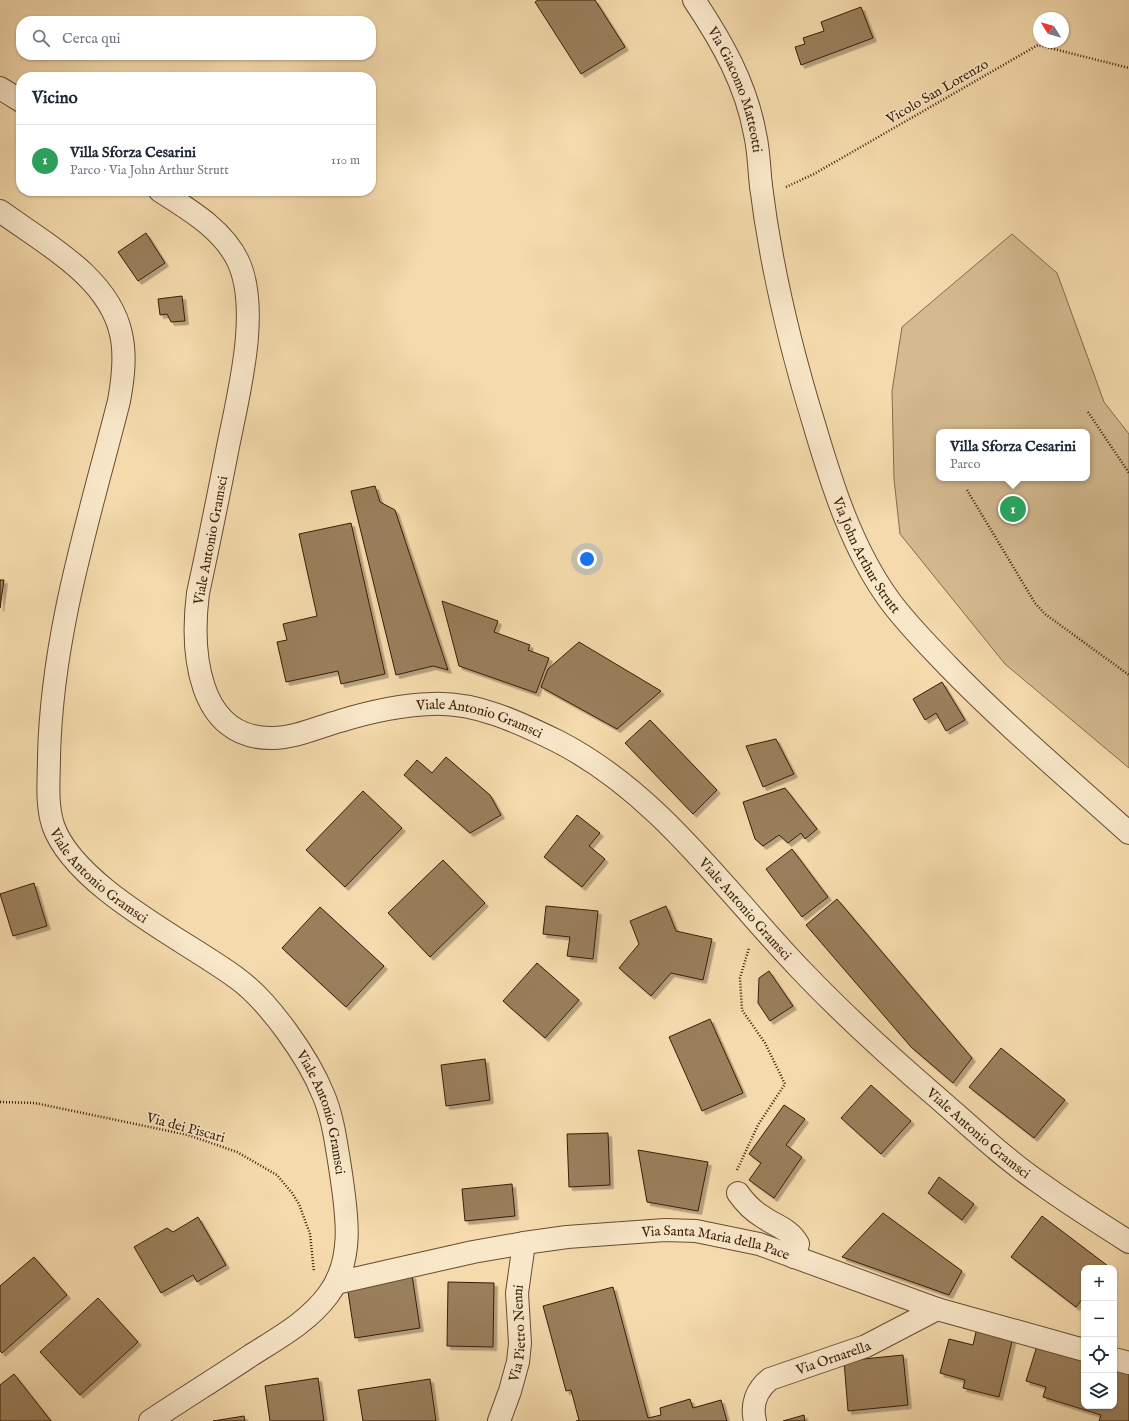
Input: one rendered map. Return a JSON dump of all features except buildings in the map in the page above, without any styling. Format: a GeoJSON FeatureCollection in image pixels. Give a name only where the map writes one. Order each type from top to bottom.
{"type":"FeatureCollection","features":[{"type":"Feature","properties":{"kind":"street","name":"Via Giacomo Matteotti"},"geometry":{"type":"LineString","coordinates":[[694,0],[725,49],[746,96],[756,135],[762,192]]}},
{"type":"Feature","properties":{"kind":"street"},"geometry":{"type":"LineString","coordinates":[[0,88],[16,98]]}},
{"type":"Feature","properties":{"kind":"street","name":"Via John Arthur Strutt"},"geometry":{"type":"LineString","coordinates":[[762,192],[777,284],[809,410],[834,488],[852,533],[868,567],[896,609],[956,674],[990,708],[1129,833]]}},
{"type":"Feature","properties":{"kind":"street","name":"Viale Antonio Gramsci"},"geometry":{"type":"LineString","coordinates":[[168,196],[202,219],[233,251],[242,271],[248,300],[248,321],[240,382],[198,593],[196,618],[195,638],[199,669],[208,699],[217,713],[236,730],[272,738],[296,734],[370,713],[427,704],[467,707],[486,711],[514,721],[555,740],[589,759],[640,797],[663,819],[807,976],[871,1040],[1004,1155],[1076,1209],[1129,1242]]}},
{"type":"Feature","properties":{"kind":"street","name":"Viale Antonio Gramsci"},"geometry":{"type":"LineString","coordinates":[[0,211],[55,251],[90,280],[117,319],[123,345],[123,369],[119,401],[68,600],[54,678],[51,718],[49,793],[50,812],[54,828],[70,854],[97,881],[160,929],[226,971],[250,989],[269,1010],[302,1056],[320,1087],[328,1106],[337,1146],[347,1212],[346,1248],[336,1283],[322,1302],[302,1321],[150,1421]]}},
{"type":"Feature","properties":{"kind":"street"},"geometry":{"type":"LineString","coordinates":[[738,1193],[756,1212],[784,1228],[794,1237],[798,1244],[794,1257]]}},
{"type":"Feature","properties":{"kind":"street","name":"Via Santa Maria della Pace"},"geometry":{"type":"LineString","coordinates":[[336,1283],[473,1252],[524,1243],[574,1237],[676,1229],[746,1240],[937,1309],[1081,1349]]}},
{"type":"Feature","properties":{"kind":"street","name":"Via Pietro Nenni"},"geometry":{"type":"LineString","coordinates":[[499,1421],[518,1362],[520,1342],[517,1293],[524,1243]]}},
{"type":"Feature","properties":{"kind":"street","name":"Via Ornarella"},"geometry":{"type":"LineString","coordinates":[[755,1421],[755,1401],[760,1389],[770,1379],[866,1346],[937,1309]]}},
{"type":"Feature","properties":{"kind":"street"},"geometry":{"type":"LineString","coordinates":[[1117,1360],[1129,1363]]}},
{"type":"Feature","properties":{"kind":"path","name":"Vicolo San Lorenzo"},"geometry":{"type":"LineString","coordinates":[[762,192],[814,174],[1038,45],[1129,68]]}},
{"type":"Feature","properties":{"kind":"path"},"geometry":{"type":"LineString","coordinates":[[1088,412],[1129,473]]}},
{"type":"Feature","properties":{"kind":"path"},"geometry":{"type":"LineString","coordinates":[[967,490],[1035,603],[1045,614],[1129,675]]}},
{"type":"Feature","properties":{"kind":"path"},"geometry":{"type":"LineString","coordinates":[[738,1193],[734,1176],[758,1125],[784,1084],[765,1042],[742,1010],[740,978],[749,948],[767,933]]}},
{"type":"Feature","properties":{"kind":"path","name":"Via dei Piscari"},"geometry":{"type":"LineString","coordinates":[[0,1102],[35,1103],[188,1135],[223,1146],[249,1158],[277,1175],[292,1193],[299,1204],[310,1234],[314,1271],[324,1281],[336,1283]]}},
{"type":"Feature","properties":{"kind":"shaded area"},"geometry":{"type":"Polygon","coordinates":[[[1012,234],[1057,273],[1104,402],[1129,434],[1129,768],[1005,664],[900,534],[894,479],[892,391],[902,327],[1012,234]]]}},
{"type":"Feature","properties":{"kind":"place","name":"Villa Sforza Cesarini"},"geometry":{"type":"Point","coordinates":[1013,509]}}]}
